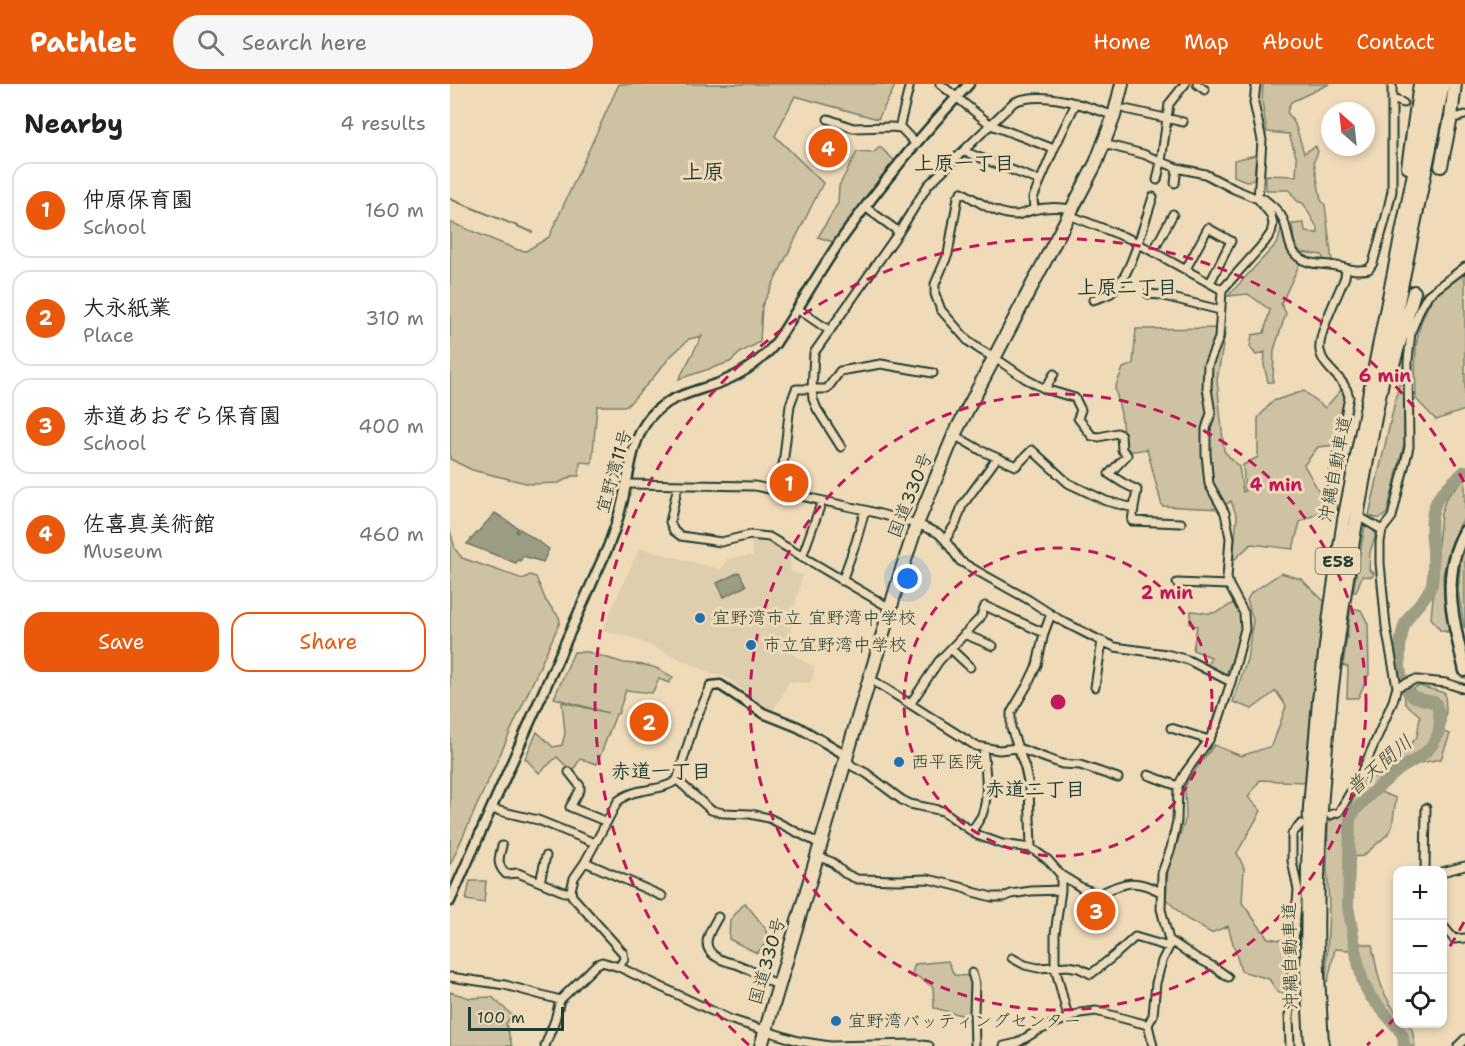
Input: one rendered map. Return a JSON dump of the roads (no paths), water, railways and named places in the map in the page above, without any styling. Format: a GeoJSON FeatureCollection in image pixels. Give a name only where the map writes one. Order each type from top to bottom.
{"type":"FeatureCollection","features":[{"type":"Feature","properties":{"kind":"highway","name":"国道330号"},"geometry":{"type":"LineString","coordinates":[[761,1046],[869,678],[917,524],[954,435],[1120,113],[1122,84]]}},
{"type":"Feature","properties":{"kind":"highway"},"geometry":{"type":"LineString","coordinates":[[1407,207],[1404,195],[1420,84]]}},
{"type":"Feature","properties":{"kind":"highway","name":"沖縄自動車道"},"geometry":{"type":"LineString","coordinates":[[1311,1046],[1307,973],[1307,879],[1310,807],[1319,701],[1344,520],[1432,84]]}},
{"type":"Feature","properties":{"kind":"highway","name":"沖縄自動車道"},"geometry":{"type":"LineString","coordinates":[[1322,1046],[1318,972],[1318,869],[1325,759],[1341,616],[1379,398],[1443,84]]}},
{"type":"Feature","properties":{"kind":"highway"},"geometry":{"type":"LineString","coordinates":[[1441,166],[1455,84]]}},
{"type":"Feature","properties":{"kind":"highway"},"geometry":{"type":"LineString","coordinates":[[1379,398],[1388,384],[1414,292]]}},
{"type":"Feature","properties":{"kind":"main road"},"geometry":{"type":"LineString","coordinates":[[1465,531],[1457,547],[1449,591],[1465,671]]}},
{"type":"Feature","properties":{"kind":"street"},"geometry":{"type":"LineString","coordinates":[[898,128],[909,84]]}},
{"type":"Feature","properties":{"kind":"street"},"geometry":{"type":"LineString","coordinates":[[940,84],[991,125],[1054,149]]}},
{"type":"Feature","properties":{"kind":"street","name":"宜野湾11号"},"geometry":{"type":"LineString","coordinates":[[450,901],[608,547],[616,525],[632,454],[638,436],[648,420],[658,408],[675,398],[724,381],[762,359],[776,344],[840,242],[865,207],[969,84]]}},
{"type":"Feature","properties":{"kind":"street"},"geometry":{"type":"LineString","coordinates":[[1157,180],[1169,104],[1185,84]]}},
{"type":"Feature","properties":{"kind":"street"},"geometry":{"type":"LineString","coordinates":[[1197,84],[1204,90]]}},
{"type":"Feature","properties":{"kind":"street"},"geometry":{"type":"LineString","coordinates":[[1153,1046],[1148,1025],[1153,1015],[1156,983],[1169,943],[1161,909],[1162,873],[1178,821],[1178,786],[1209,740],[1218,722],[1245,629],[1244,613],[1227,578],[1230,538],[1225,513],[1209,484],[1206,429],[1211,413],[1207,388],[1208,365],[1219,338],[1222,290],[1264,243],[1271,233],[1273,224],[1271,215],[1258,199],[1262,140],[1254,103],[1256,84]]}},
{"type":"Feature","properties":{"kind":"street"},"geometry":{"type":"LineString","coordinates":[[1104,144],[1143,154],[1177,168],[1204,174],[1258,199],[1264,199],[1280,212],[1285,222],[1291,249],[1298,257],[1309,262],[1359,272],[1369,269],[1372,263],[1392,191],[1392,84]]}},
{"type":"Feature","properties":{"kind":"street"},"geometry":{"type":"LineString","coordinates":[[841,447],[813,399],[814,353],[899,232],[928,185],[1014,102],[1038,97],[1120,113],[1183,122]]}},
{"type":"Feature","properties":{"kind":"street"},"geometry":{"type":"LineString","coordinates":[[1393,99],[1403,103]]}},
{"type":"Feature","properties":{"kind":"street"},"geometry":{"type":"LineString","coordinates":[[1034,209],[1033,198],[1076,103]]}},
{"type":"Feature","properties":{"kind":"street"},"geometry":{"type":"LineString","coordinates":[[828,119],[853,128],[901,128],[916,144]]}},
{"type":"Feature","properties":{"kind":"street"},"geometry":{"type":"LineString","coordinates":[[963,151],[1040,181]]}},
{"type":"Feature","properties":{"kind":"street"},"geometry":{"type":"LineString","coordinates":[[1175,183],[1177,168]]}},
{"type":"Feature","properties":{"kind":"street"},"geometry":{"type":"LineString","coordinates":[[1181,523],[1131,521],[1137,490],[1109,474],[1126,455],[1122,450],[1121,435],[1117,433],[1099,437],[1092,436],[1078,418],[1081,410],[1075,399],[1045,389],[1026,379],[968,341],[941,310],[935,294],[935,284],[948,254],[958,197],[962,192],[996,210],[1010,214],[1018,215],[1034,209],[1064,208],[1137,243],[1222,290]]}},
{"type":"Feature","properties":{"kind":"street"},"geometry":{"type":"LineString","coordinates":[[1093,300],[1110,293],[1120,284],[1129,268],[1153,197]]}},
{"type":"Feature","properties":{"kind":"street"},"geometry":{"type":"LineString","coordinates":[[865,207],[899,232]]}},
{"type":"Feature","properties":{"kind":"street"},"geometry":{"type":"LineString","coordinates":[[1153,252],[1173,214]]}},
{"type":"Feature","properties":{"kind":"street"},"geometry":{"type":"LineString","coordinates":[[1186,269],[1208,228],[1231,241],[1210,283]]}},
{"type":"Feature","properties":{"kind":"street"},"geometry":{"type":"LineString","coordinates":[[1330,815],[1339,812],[1361,774],[1397,687],[1386,627],[1380,563],[1382,530],[1392,517],[1409,447],[1408,362],[1411,332],[1428,295],[1465,267]]}},
{"type":"Feature","properties":{"kind":"street"},"geometry":{"type":"LineString","coordinates":[[1333,508],[1329,497],[1349,397],[1348,389],[1343,381],[1323,360],[1320,340],[1345,277],[1346,269]]}},
{"type":"Feature","properties":{"kind":"street"},"geometry":{"type":"LineString","coordinates":[[1148,294],[1220,310]]}},
{"type":"Feature","properties":{"kind":"street"},"geometry":{"type":"LineString","coordinates":[[798,309],[830,331]]}},
{"type":"Feature","properties":{"kind":"street"},"geometry":{"type":"LineString","coordinates":[[780,491],[790,405],[796,389],[827,389],[840,371],[881,364],[933,373]]}},
{"type":"Feature","properties":{"kind":"street"},"geometry":{"type":"LineString","coordinates":[[1045,389],[1054,374]]}},
{"type":"Feature","properties":{"kind":"street"},"geometry":{"type":"LineString","coordinates":[[954,435],[1016,466],[1032,450],[1068,483],[1106,501],[1134,508]]}},
{"type":"Feature","properties":{"kind":"street"},"geometry":{"type":"LineString","coordinates":[[945,540],[956,524],[962,506],[997,458]]}},
{"type":"Feature","properties":{"kind":"street"},"geometry":{"type":"LineString","coordinates":[[616,487],[626,485],[755,486],[917,524],[938,533],[960,561],[1060,620],[1115,647],[1166,654],[1188,660],[1231,682]]}},
{"type":"Feature","properties":{"kind":"street"},"geometry":{"type":"LineString","coordinates":[[678,485],[670,522],[674,531],[681,536],[721,542],[750,535],[769,537],[890,608]]}},
{"type":"Feature","properties":{"kind":"street"},"geometry":{"type":"LineString","coordinates":[[802,557],[822,501]]}},
{"type":"Feature","properties":{"kind":"street"},"geometry":{"type":"LineString","coordinates":[[842,581],[865,510]]}},
{"type":"Feature","properties":{"kind":"street"},"geometry":{"type":"LineString","coordinates":[[1363,519],[1382,530]]}},
{"type":"Feature","properties":{"kind":"street"},"geometry":{"type":"LineString","coordinates":[[1177,583],[1229,585]]}},
{"type":"Feature","properties":{"kind":"street"},"geometry":{"type":"LineString","coordinates":[[911,703],[939,661],[980,618],[985,606],[1044,633]]}},
{"type":"Feature","properties":{"kind":"street"},"geometry":{"type":"LineString","coordinates":[[1031,848],[1029,787],[1011,728],[1011,713],[1037,665],[1051,614]]}},
{"type":"Feature","properties":{"kind":"street"},"geometry":{"type":"LineString","coordinates":[[964,634],[993,646]]}},
{"type":"Feature","properties":{"kind":"street"},"geometry":{"type":"LineString","coordinates":[[1095,687],[1102,641]]}},
{"type":"Feature","properties":{"kind":"street"},"geometry":{"type":"LineString","coordinates":[[951,648],[970,667]]}},
{"type":"Feature","properties":{"kind":"street"},"geometry":{"type":"LineString","coordinates":[[869,678],[976,746],[999,750],[1018,748],[1062,764],[1080,765],[1118,778]]}},
{"type":"Feature","properties":{"kind":"street"},"geometry":{"type":"LineString","coordinates":[[1397,687],[1413,680],[1446,683],[1465,688]]}},
{"type":"Feature","properties":{"kind":"street"},"geometry":{"type":"LineString","coordinates":[[619,967],[624,959],[623,953],[572,896],[570,890],[574,878],[618,801],[633,792],[670,785],[677,780],[695,721],[711,686],[720,684],[763,713],[798,727],[841,752],[852,766],[866,773],[902,800],[943,811],[977,835],[1002,844],[1031,848],[1048,860],[1061,875],[1082,888],[1099,894],[1121,884],[1139,883],[1161,892]]}},
{"type":"Feature","properties":{"kind":"street"},"geometry":{"type":"LineString","coordinates":[[1171,728],[1209,740]]}},
{"type":"Feature","properties":{"kind":"street"},"geometry":{"type":"LineString","coordinates":[[972,831],[981,816],[986,801],[983,748]]}},
{"type":"Feature","properties":{"kind":"street"},"geometry":{"type":"LineString","coordinates":[[569,772],[580,786],[570,807],[607,822]]}},
{"type":"Feature","properties":{"kind":"street"},"geometry":{"type":"LineString","coordinates":[[1148,775],[1178,786]]}},
{"type":"Feature","properties":{"kind":"street"},"geometry":{"type":"LineString","coordinates":[[677,780],[711,810],[769,818],[818,850],[844,873],[856,879],[928,879],[992,897],[1004,897],[1031,891],[1061,890]]}},
{"type":"Feature","properties":{"kind":"street"},"geometry":{"type":"LineString","coordinates":[[1425,866],[1426,808]]}},
{"type":"Feature","properties":{"kind":"street"},"geometry":{"type":"LineString","coordinates":[[491,809],[538,820],[595,843]]}},
{"type":"Feature","properties":{"kind":"street"},"geometry":{"type":"LineString","coordinates":[[1290,1046],[1289,1016],[1298,890],[1293,861],[1292,834],[1301,824]]}},
{"type":"Feature","properties":{"kind":"street"},"geometry":{"type":"LineString","coordinates":[[502,846],[499,858],[500,868],[506,874],[518,873],[571,892]]}},
{"type":"Feature","properties":{"kind":"street"},"geometry":{"type":"LineString","coordinates":[[540,882],[546,856]]}},
{"type":"Feature","properties":{"kind":"street"},"geometry":{"type":"LineString","coordinates":[[585,862],[662,896]]}},
{"type":"Feature","properties":{"kind":"street"},"geometry":{"type":"LineString","coordinates":[[1447,871],[1465,866]]}},
{"type":"Feature","properties":{"kind":"street"},"geometry":{"type":"LineString","coordinates":[[1061,875],[1055,934],[1055,967],[1068,1017]]}},
{"type":"Feature","properties":{"kind":"street"},"geometry":{"type":"LineString","coordinates":[[718,917],[706,941],[711,953],[718,958],[742,966],[779,986]]}},
{"type":"Feature","properties":{"kind":"street"},"geometry":{"type":"LineString","coordinates":[[1447,931],[1454,939],[1465,938]]}},
{"type":"Feature","properties":{"kind":"street"},"geometry":{"type":"LineString","coordinates":[[1012,958],[1025,965],[1038,968],[1068,966],[1091,974],[1135,937],[1169,943],[1228,977]]}},
{"type":"Feature","properties":{"kind":"street"},"geometry":{"type":"LineString","coordinates":[[545,1046],[560,1000],[597,964],[602,962],[619,967],[729,1019],[798,1041],[830,1046],[916,1044],[929,1046]]}},
{"type":"Feature","properties":{"kind":"street"},"geometry":{"type":"LineString","coordinates":[[972,973],[975,983],[975,1046]]}},
{"type":"Feature","properties":{"kind":"street"},"geometry":{"type":"LineString","coordinates":[[450,977],[505,985],[560,1000]]}},
{"type":"Feature","properties":{"kind":"street"},"geometry":{"type":"LineString","coordinates":[[1004,1046],[1017,1045],[1037,1032],[1080,1013],[1096,1011],[1148,1025]]}},
{"type":"Feature","properties":{"kind":"street"},"geometry":{"type":"LineString","coordinates":[[1458,1046],[1465,1039]]}},
{"type":"Feature","properties":{"kind":"waterway"},"geometry":{"type":"LineString","coordinates":[[450,199],[532,232]]}},
{"type":"Feature","properties":{"kind":"waterway","name":"普天間川"},"geometry":{"type":"LineString","coordinates":[[1404,1046],[1403,1036],[1397,1027],[1370,996],[1363,982],[1357,958],[1348,906],[1350,819],[1359,806],[1380,786],[1428,750],[1438,734],[1440,721],[1435,702],[1413,696],[1403,683],[1400,663],[1401,643],[1406,621],[1430,590],[1432,584],[1432,523],[1436,503],[1445,490],[1465,471]]}},
{"type":"Feature","properties":{"kind":"place","name":"佐喜真美術館"},"geometry":{"type":"Point","coordinates":[828,148]}},
{"type":"Feature","properties":{"kind":"place","name":"仲原保育園"},"geometry":{"type":"Point","coordinates":[789,483]}},
{"type":"Feature","properties":{"kind":"place","name":"宜野湾市立 宜野湾中学校"},"geometry":{"type":"Point","coordinates":[700,618]}},
{"type":"Feature","properties":{"kind":"place","name":"市立宜野湾中学校"},"geometry":{"type":"Point","coordinates":[751,645]}},
{"type":"Feature","properties":{"kind":"place","name":"大永紙業"},"geometry":{"type":"Point","coordinates":[649,722]}},
{"type":"Feature","properties":{"kind":"place","name":"西平医院"},"geometry":{"type":"Point","coordinates":[899,762]}},
{"type":"Feature","properties":{"kind":"place","name":"赤道あおぞら保育園"},"geometry":{"type":"Point","coordinates":[1096,911]}},
{"type":"Feature","properties":{"kind":"place","name":"宜野湾バッティングセンター"},"geometry":{"type":"Point","coordinates":[836,1021]}},
{"type":"Feature","properties":{"kind":"district","name":"上原一丁目"},"geometry":{"type":"Point","coordinates":[964,163]}},
{"type":"Feature","properties":{"kind":"district","name":"上原"},"geometry":{"type":"Point","coordinates":[703,172]}},
{"type":"Feature","properties":{"kind":"district","name":"上原二丁目"},"geometry":{"type":"Point","coordinates":[1127,287]}},
{"type":"Feature","properties":{"kind":"district","name":"赤道一丁目"},"geometry":{"type":"Point","coordinates":[661,771]}},
{"type":"Feature","properties":{"kind":"district","name":"赤道二丁目"},"geometry":{"type":"Point","coordinates":[1035,789]}}]}
